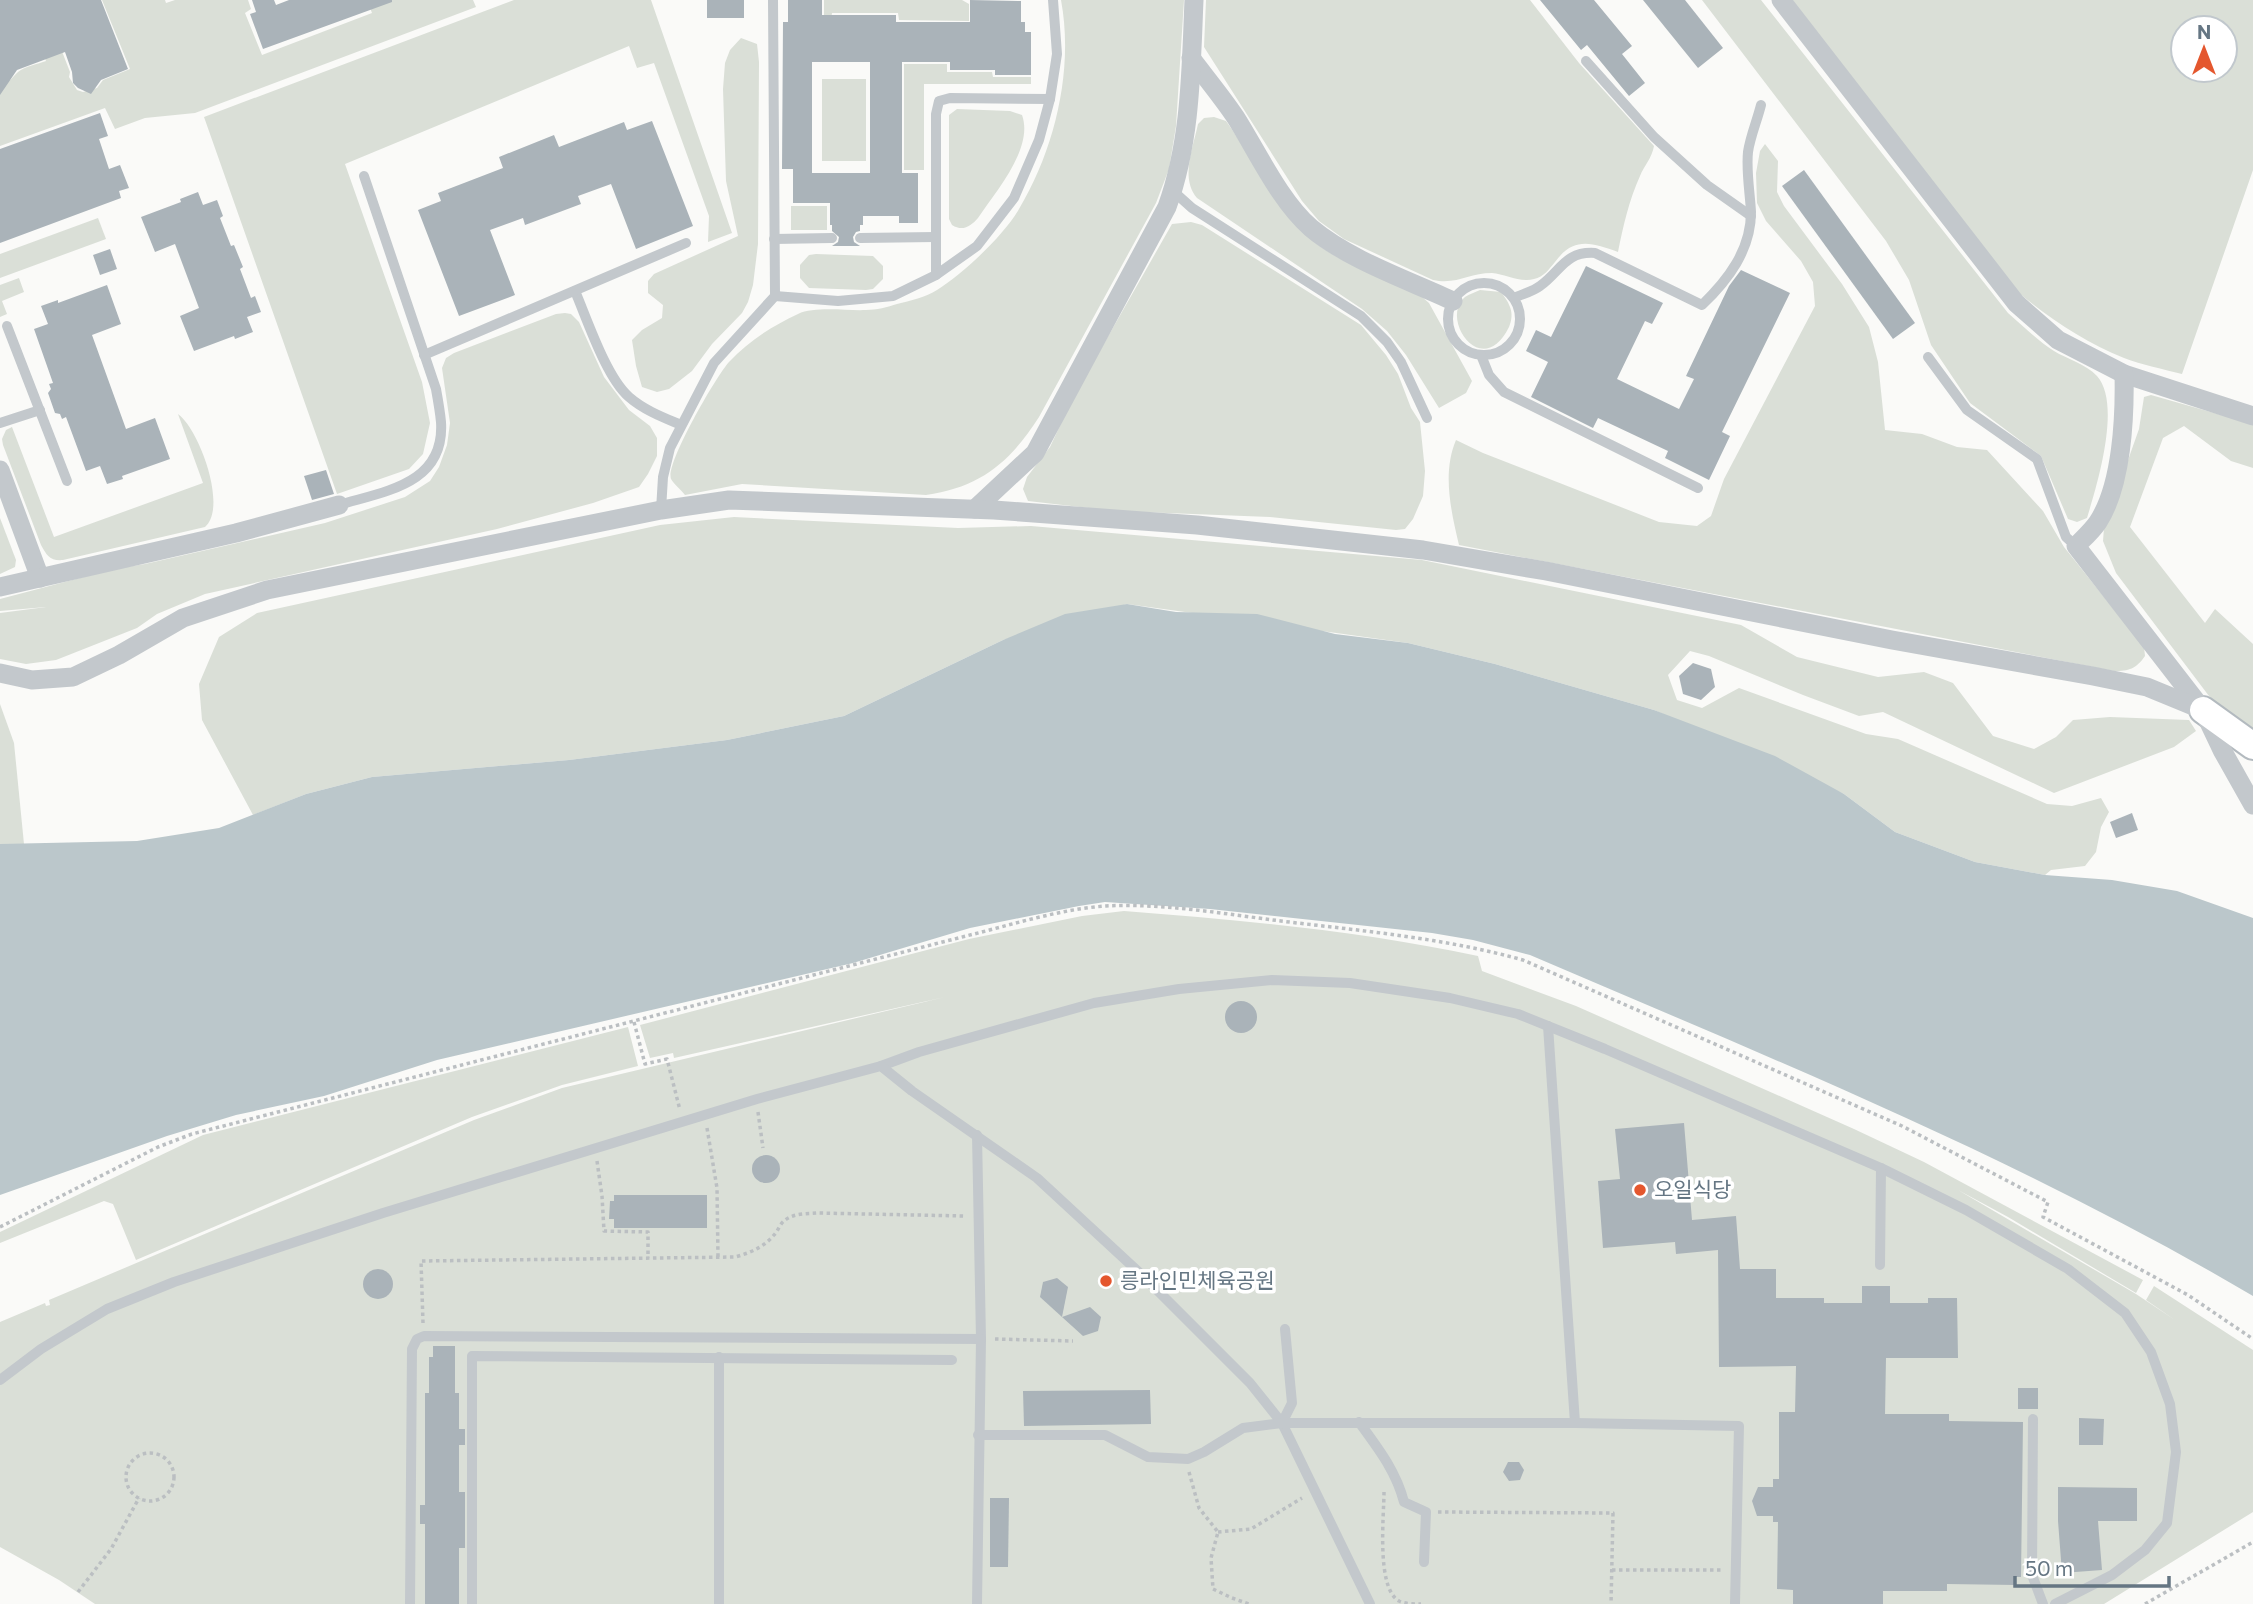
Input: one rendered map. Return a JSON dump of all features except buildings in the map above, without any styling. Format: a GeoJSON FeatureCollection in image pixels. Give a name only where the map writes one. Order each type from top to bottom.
{"type":"FeatureCollection","features":[{"type":"Feature","properties":{"kind":"street"},"geometry":{"type":"LineString","coordinates":[[975,509],[1035,453],[1167,207],[1178,176],[1187,125],[1194,0]]}},
{"type":"Feature","properties":{"kind":"street"},"geometry":{"type":"LineString","coordinates":[[1781,0],[2016,303],[2059,340],[2124,374],[2253,416]]}},
{"type":"Feature","properties":{"kind":"street"},"geometry":{"type":"LineString","coordinates":[[1191,58],[1234,116],[1294,208],[1310,226],[1329,242],[1453,301]]}},
{"type":"Feature","properties":{"kind":"street"},"geometry":{"type":"LineString","coordinates":[[2124,374],[2122,440],[2112,487],[2098,522],[2076,546],[2203,710],[2253,805]]}},
{"type":"Feature","properties":{"kind":"street"},"geometry":{"type":"LineString","coordinates":[[0,470],[40,579]]}},
{"type":"Feature","properties":{"kind":"street"},"geometry":{"type":"LineString","coordinates":[[0,673],[32,680],[73,677],[119,655],[183,618],[267,590],[661,510],[729,500],[975,509],[1197,525],[1423,551],[1546,571],[1892,640],[2147,687],[2203,710],[2253,746]]}},
{"type":"Feature","properties":{"kind":"street"},"geometry":{"type":"LineString","coordinates":[[0,587],[236,533],[339,505]]}},
{"type":"Feature","properties":{"kind":"lane"},"geometry":{"type":"LineString","coordinates":[[661,510],[663,477],[670,448],[714,363],[775,296],[773,0]]}},
{"type":"Feature","properties":{"kind":"lane"},"geometry":{"type":"LineString","coordinates":[[775,296],[838,301],[893,296],[936,275],[977,246],[1014,198],[1039,141],[1050,99],[1057,54],[1053,0]]}},
{"type":"Feature","properties":{"kind":"lane"},"geometry":{"type":"LineString","coordinates":[[1586,61],[1654,137],[1707,185],[1751,216]]}},
{"type":"Feature","properties":{"kind":"lane"},"geometry":{"type":"LineString","coordinates":[[936,275],[936,114],[939,101],[950,98],[1050,99]]}},
{"type":"Feature","properties":{"kind":"lane"},"geometry":{"type":"LineString","coordinates":[[1514,298],[1537,288],[1566,260],[1581,252],[1595,253],[1702,305],[1723,285],[1742,253],[1751,216],[1748,153],[1761,105]]}},
{"type":"Feature","properties":{"kind":"lane"},"geometry":{"type":"LineString","coordinates":[[339,505],[398,487],[424,472],[435,457],[440,442],[441,423],[436,390],[364,176]]}},
{"type":"Feature","properties":{"kind":"lane"},"geometry":{"type":"LineString","coordinates":[[1173,191],[1192,208],[1361,316],[1387,342],[1401,362],[1427,418]]}},
{"type":"Feature","properties":{"kind":"lane"},"geometry":{"type":"LineString","coordinates":[[860,238],[935,237]]}},
{"type":"Feature","properties":{"kind":"lane"},"geometry":{"type":"LineString","coordinates":[[774,239],[832,238]]}},
{"type":"Feature","properties":{"kind":"lane"},"geometry":{"type":"LineString","coordinates":[[424,355],[686,243]]}},
{"type":"Feature","properties":{"kind":"lane"},"geometry":{"type":"LineString","coordinates":[[1488,283],[1498,285],[1514,298],[1520,317],[1516,337],[1501,351],[1481,355],[1462,347],[1450,331],[1448,321],[1453,301],[1468,287],[1488,283]]}},
{"type":"Feature","properties":{"kind":"lane"},"geometry":{"type":"LineString","coordinates":[[575,290],[610,370],[626,395],[647,411],[681,425]]}},
{"type":"Feature","properties":{"kind":"lane"},"geometry":{"type":"LineString","coordinates":[[7,326],[67,481]]}},
{"type":"Feature","properties":{"kind":"lane"},"geometry":{"type":"LineString","coordinates":[[1481,355],[1489,375],[1504,392],[1698,488]]}},
{"type":"Feature","properties":{"kind":"lane"},"geometry":{"type":"LineString","coordinates":[[1928,357],[1967,410],[2037,459],[2066,537],[2076,546]]}},
{"type":"Feature","properties":{"kind":"lane"},"geometry":{"type":"LineString","coordinates":[[0,423],[40,410]]}},
{"type":"Feature","properties":{"kind":"lane"},"geometry":{"type":"LineString","coordinates":[[0,1380],[41,1349],[107,1310],[174,1282],[383,1213],[757,1099],[881,1066],[919,1052],[1094,1003],[1179,989],[1272,980],[1350,983],[1450,998],[1518,1014],[1548,1026],[1881,1168],[1966,1210],[2068,1269],[2125,1313],[2151,1352],[2170,1404],[2176,1452],[2167,1523],[2145,1550],[2112,1575],[2054,1604]]}},
{"type":"Feature","properties":{"kind":"lane"},"geometry":{"type":"LineString","coordinates":[[1548,1026],[1575,1423]]}},
{"type":"Feature","properties":{"kind":"lane"},"geometry":{"type":"LineString","coordinates":[[881,1066],[912,1091],[1037,1178],[1143,1276],[1251,1384],[1282,1423],[1370,1604]]}},
{"type":"Feature","properties":{"kind":"lane"},"geometry":{"type":"LineString","coordinates":[[976,1135],[981,1339],[977,1604]]}},
{"type":"Feature","properties":{"kind":"lane"},"geometry":{"type":"LineString","coordinates":[[1880,1265],[1881,1168]]}},
{"type":"Feature","properties":{"kind":"lane"},"geometry":{"type":"LineString","coordinates":[[1282,1423],[1292,1403],[1285,1329]]}},
{"type":"Feature","properties":{"kind":"lane"},"geometry":{"type":"LineString","coordinates":[[410,1604],[412,1349],[417,1339],[424,1336],[981,1339]]}},
{"type":"Feature","properties":{"kind":"lane"},"geometry":{"type":"LineString","coordinates":[[472,1604],[472,1356],[952,1360]]}},
{"type":"Feature","properties":{"kind":"lane"},"geometry":{"type":"LineString","coordinates":[[719,1357],[719,1604]]}},
{"type":"Feature","properties":{"kind":"lane"},"geometry":{"type":"LineString","coordinates":[[2033,1419],[2032,1575],[2043,1604]]}},
{"type":"Feature","properties":{"kind":"lane"},"geometry":{"type":"LineString","coordinates":[[1359,1422],[1386,1458],[1399,1482],[1405,1502],[1426,1512],[1424,1562]]}},
{"type":"Feature","properties":{"kind":"lane"},"geometry":{"type":"LineString","coordinates":[[978,1435],[1105,1435],[1148,1457],[1188,1459],[1205,1452],[1243,1428],[1282,1423],[1739,1426],[1735,1604]]}},
{"type":"Feature","properties":{"kind":"path"},"geometry":{"type":"LineString","coordinates":[[634,1022],[645,1064],[667,1059],[683,1122]]}},
{"type":"Feature","properties":{"kind":"path"},"geometry":{"type":"LineString","coordinates":[[757,1099],[763,1149]]}},
{"type":"Feature","properties":{"kind":"path"},"geometry":{"type":"LineString","coordinates":[[704,1115],[717,1188],[718,1257]]}},
{"type":"Feature","properties":{"kind":"path"},"geometry":{"type":"LineString","coordinates":[[594,1149],[599,1169],[604,1231],[648,1232],[648,1258]]}},
{"type":"Feature","properties":{"kind":"path"},"geometry":{"type":"LineString","coordinates":[[424,1336],[421,1261],[735,1257],[749,1253],[770,1239],[783,1221],[796,1215],[817,1213],[978,1216]]}},
{"type":"Feature","properties":{"kind":"path"},"geometry":{"type":"LineString","coordinates":[[2043,1217],[2188,1296],[2253,1339]]}},
{"type":"Feature","properties":{"kind":"path"},"geometry":{"type":"LineString","coordinates":[[981,1339],[1073,1340]]}},
{"type":"Feature","properties":{"kind":"path"},"geometry":{"type":"LineString","coordinates":[[154,1453],[162,1455],[173,1468],[175,1476],[169,1492],[155,1500],[139,1498],[128,1485],[128,1469],[138,1456],[154,1453]]}},
{"type":"Feature","properties":{"kind":"path"},"geometry":{"type":"LineString","coordinates":[[1188,1459],[1189,1479],[1199,1508],[1218,1532]]}},
{"type":"Feature","properties":{"kind":"path"},"geometry":{"type":"LineString","coordinates":[[1399,1482],[1385,1488],[1384,1575],[1400,1602],[1421,1604]]}},
{"type":"Feature","properties":{"kind":"path"},"geometry":{"type":"LineString","coordinates":[[1218,1532],[1251,1529],[1314,1491]]}},
{"type":"Feature","properties":{"kind":"path"},"geometry":{"type":"LineString","coordinates":[[78,1592],[111,1549],[139,1498]]}},
{"type":"Feature","properties":{"kind":"path"},"geometry":{"type":"LineString","coordinates":[[1426,1512],[1613,1513],[1611,1604]]}},
{"type":"Feature","properties":{"kind":"path"},"geometry":{"type":"LineString","coordinates":[[1218,1532],[1211,1559],[1213,1588],[1249,1604]]}},
{"type":"Feature","properties":{"kind":"path"},"geometry":{"type":"LineString","coordinates":[[2144,1604],[2253,1542]]}},
{"type":"Feature","properties":{"kind":"path"},"geometry":{"type":"LineString","coordinates":[[1611,1570],[1736,1570]]}},
{"type":"Feature","properties":{"kind":"shaded area"},"geometry":{"type":"Polygon","coordinates":[[[23,0],[42,0],[70,72],[69,77],[77,90],[83,92],[97,88],[103,80],[130,69],[102,0],[165,0],[166,3],[175,0],[248,0],[251,9],[245,13],[262,55],[372,13],[367,0],[473,0],[476,7],[195,113],[145,118],[115,129],[105,108],[0,146],[0,83],[9,81],[24,68],[46,61],[23,0]]]}},
{"type":"Feature","properties":{"kind":"shaded area"},"geometry":{"type":"Polygon","coordinates":[[[514,0],[651,0],[732,233],[708,242],[709,216],[654,63],[637,68],[629,46],[345,164],[422,382],[430,423],[423,454],[409,469],[337,494],[204,117],[514,0]]]}},
{"type":"Feature","properties":{"kind":"shaded area"},"geometry":{"type":"Polygon","coordinates":[[[824,0],[962,0],[969,4],[969,21],[899,20],[898,13],[832,13],[831,20],[824,20],[824,0]]]}},
{"type":"Feature","properties":{"kind":"shaded area"},"geometry":{"type":"Polygon","coordinates":[[[1061,0],[1184,0],[1176,126],[1169,169],[1156,203],[1028,433],[1005,459],[978,479],[963,486],[926,495],[742,484],[685,495],[671,479],[676,456],[714,384],[729,362],[745,347],[770,329],[805,312],[822,309],[878,309],[923,297],[947,283],[970,264],[1012,219],[1032,186],[1052,135],[1063,81],[1065,53],[1061,0]]]}},
{"type":"Feature","properties":{"kind":"shaded area"},"geometry":{"type":"Polygon","coordinates":[[[1206,0],[1530,0],[1579,63],[1654,146],[1633,194],[1618,252],[1592,244],[1576,245],[1562,254],[1538,278],[1524,280],[1492,273],[1441,281],[1433,280],[1344,239],[1319,221],[1302,201],[1204,47],[1206,0]]]}},
{"type":"Feature","properties":{"kind":"shaded area"},"geometry":{"type":"Polygon","coordinates":[[[1702,0],[1761,0],[2008,313],[2048,347],[2097,376],[2104,389],[2107,425],[2101,466],[2087,518],[2077,522],[2068,519],[2041,456],[1970,403],[1931,345],[1909,280],[1886,241],[1702,0]]]}},
{"type":"Feature","properties":{"kind":"shaded area"},"geometry":{"type":"Polygon","coordinates":[[[1792,0],[2253,0],[2253,170],[2182,374],[2110,352],[2057,322],[2020,294],[1792,0]]]}},
{"type":"Feature","properties":{"kind":"shaded area"},"geometry":{"type":"Polygon","coordinates":[[[741,38],[757,44],[759,62],[758,244],[753,285],[742,313],[712,344],[692,371],[669,389],[657,392],[642,387],[632,340],[642,330],[662,318],[663,305],[648,293],[648,281],[654,274],[738,236],[726,181],[723,89],[725,63],[730,50],[741,38]]]}},
{"type":"Feature","properties":{"kind":"shaded area"},"geometry":{"type":"Polygon","coordinates":[[[904,64],[947,64],[947,72],[992,72],[993,77],[1031,77],[1031,84],[924,84],[924,170],[904,170],[904,64]]]}},
{"type":"Feature","properties":{"kind":"shaded area"},"geometry":{"type":"Polygon","coordinates":[[[822,79],[866,79],[866,161],[822,161],[822,79]]]}},
{"type":"Feature","properties":{"kind":"shaded area"},"geometry":{"type":"Polygon","coordinates":[[[957,109],[1010,111],[1022,115],[1024,128],[1023,141],[1011,169],[978,218],[970,226],[963,228],[952,225],[949,219],[949,115],[957,109]]]}},
{"type":"Feature","properties":{"kind":"shaded area"},"geometry":{"type":"Polygon","coordinates":[[[1214,117],[1226,121],[1286,213],[1311,239],[1333,255],[1421,296],[1429,303],[1472,381],[1466,393],[1439,408],[1406,355],[1387,331],[1362,309],[1197,198],[1189,181],[1191,153],[1198,124],[1204,118],[1214,117]]]}},
{"type":"Feature","properties":{"kind":"shaded area"},"geometry":{"type":"Polygon","coordinates":[[[1765,144],[1778,161],[1777,192],[1784,206],[1842,284],[1869,327],[1878,362],[1885,430],[1922,434],[1957,447],[1987,450],[2043,511],[2064,547],[2144,647],[2145,656],[2138,664],[2128,670],[2114,671],[1459,545],[1449,479],[1449,466],[1456,440],[1659,522],[1697,526],[1711,516],[1724,479],[1815,306],[1813,282],[1801,261],[1766,221],[1757,203],[1756,173],[1760,151],[1765,144]]]}},
{"type":"Feature","properties":{"kind":"shaded area"},"geometry":{"type":"Polygon","coordinates":[[[791,206],[827,206],[827,230],[791,230],[791,206]]]}},
{"type":"Feature","properties":{"kind":"shaded area"},"geometry":{"type":"Polygon","coordinates":[[[98,218],[106,239],[0,278],[0,254],[98,218]]]}},
{"type":"Feature","properties":{"kind":"shaded area"},"geometry":{"type":"Polygon","coordinates":[[[1191,222],[1202,225],[1361,325],[1386,355],[1398,374],[1411,408],[1420,422],[1425,471],[1423,496],[1413,519],[1405,529],[1270,517],[1115,511],[1028,501],[1023,489],[1027,477],[1050,447],[1073,398],[1172,224],[1191,222]]]}},
{"type":"Feature","properties":{"kind":"shaded area"},"geometry":{"type":"Polygon","coordinates":[[[809,255],[873,256],[883,266],[883,279],[873,289],[866,290],[809,288],[800,278],[800,265],[809,255]]]}},
{"type":"Feature","properties":{"kind":"shaded area"},"geometry":{"type":"Polygon","coordinates":[[[19,278],[24,292],[2,301],[7,314],[0,317],[0,285],[19,278]]]}},
{"type":"Feature","properties":{"kind":"shaded area"},"geometry":{"type":"Polygon","coordinates":[[[1480,290],[1501,292],[1511,313],[1509,327],[1498,342],[1487,348],[1476,347],[1467,340],[1460,330],[1457,318],[1458,307],[1465,297],[1480,290]]]}},
{"type":"Feature","properties":{"kind":"shaded area"},"geometry":{"type":"Polygon","coordinates":[[[556,314],[571,314],[579,322],[604,377],[629,410],[650,426],[657,438],[657,456],[639,487],[593,503],[497,529],[205,594],[157,614],[137,628],[56,660],[26,664],[0,659],[0,613],[46,607],[0,611],[0,599],[114,569],[325,523],[405,497],[430,481],[439,467],[447,445],[450,423],[442,368],[446,358],[556,314]]]}},
{"type":"Feature","properties":{"kind":"shaded area"},"geometry":{"type":"Polygon","coordinates":[[[2151,395],[2253,424],[2253,468],[2231,461],[2184,426],[2163,438],[2130,527],[2205,623],[2215,609],[2253,644],[2253,736],[2230,719],[2212,700],[2116,573],[2103,541],[2104,528],[2139,429],[2144,397],[2151,395]]]}},
{"type":"Feature","properties":{"kind":"shaded area"},"geometry":{"type":"Polygon","coordinates":[[[178,414],[194,435],[208,469],[213,503],[211,517],[205,527],[63,560],[49,557],[41,545],[3,445],[2,439],[6,430],[12,427],[54,537],[203,483],[178,414]]]}},
{"type":"Feature","properties":{"kind":"shaded area"},"geometry":{"type":"Polygon","coordinates":[[[734,517],[958,528],[1031,526],[1422,560],[1741,625],[1797,657],[1878,677],[1924,672],[1953,683],[1993,736],[2034,749],[2056,737],[2073,720],[2110,717],[2189,720],[2196,731],[2174,747],[2054,793],[1883,712],[1859,716],[1709,656],[1690,651],[1668,675],[1677,700],[1702,708],[1739,688],[1866,734],[1898,739],[2047,804],[2072,806],[2101,798],[2109,812],[2101,827],[2096,852],[2085,866],[2051,870],[2045,875],[1975,862],[1895,832],[1844,794],[1654,710],[1495,664],[1408,643],[1127,604],[1003,640],[844,716],[727,740],[569,760],[372,777],[306,794],[253,815],[202,720],[199,684],[219,637],[257,613],[660,525],[734,517]]]}},
{"type":"Feature","properties":{"kind":"shaded area"},"geometry":{"type":"Polygon","coordinates":[[[0,518],[16,560],[15,567],[0,574],[0,518]]]}},
{"type":"Feature","properties":{"kind":"shaded area"},"geometry":{"type":"Polygon","coordinates":[[[1127,604],[1176,612],[1257,614],[1335,634],[1408,643],[1495,664],[1654,710],[1775,756],[1844,794],[1895,832],[1975,862],[2045,875],[2112,880],[2177,891],[2253,918],[2253,1296],[2166,1247],[1988,1156],[1806,1073],[1530,955],[1473,940],[1432,933],[1210,909],[1105,902],[970,928],[853,963],[437,1060],[324,1096],[236,1115],[167,1136],[0,1195],[0,844],[137,841],[219,828],[306,794],[372,777],[569,760],[727,740],[844,716],[1003,640],[1065,614],[1127,604]]]}},
{"type":"Feature","properties":{"kind":"shaded area"},"geometry":{"type":"Polygon","coordinates":[[[0,704],[14,743],[24,844],[0,844],[0,704]]]}},
{"type":"Feature","properties":{"kind":"shaded area","name":"릉라인민체육공원"},"geometry":{"type":"Polygon","coordinates":[[[1124,911],[1302,928],[1478,956],[1482,971],[1576,1006],[1924,1162],[2143,1280],[2136,1293],[1958,1190],[2136,1294],[2175,1320],[2146,1300],[2154,1286],[2253,1350],[2253,1512],[2104,1604],[95,1604],[0,1547],[0,1322],[45,1303],[46,1306],[50,1305],[49,1300],[474,1120],[562,1088],[945,997],[674,1058],[673,1053],[650,1058],[640,1025],[969,939],[1082,916],[1124,911]]]}},
{"type":"Feature","properties":{"kind":"shaded area"},"geometry":{"type":"Polygon","coordinates":[[[628,1027],[638,1066],[562,1085],[472,1117],[136,1260],[113,1204],[104,1201],[0,1243],[0,1232],[203,1135],[628,1027]]]}},
{"type":"Feature","properties":{"kind":"place","name":"오일식당"},"geometry":{"type":"Point","coordinates":[1640,1190]}},
{"type":"Feature","properties":{"kind":"place","name":"릉라인민체육공원"},"geometry":{"type":"Point","coordinates":[1106,1281]}}]}
